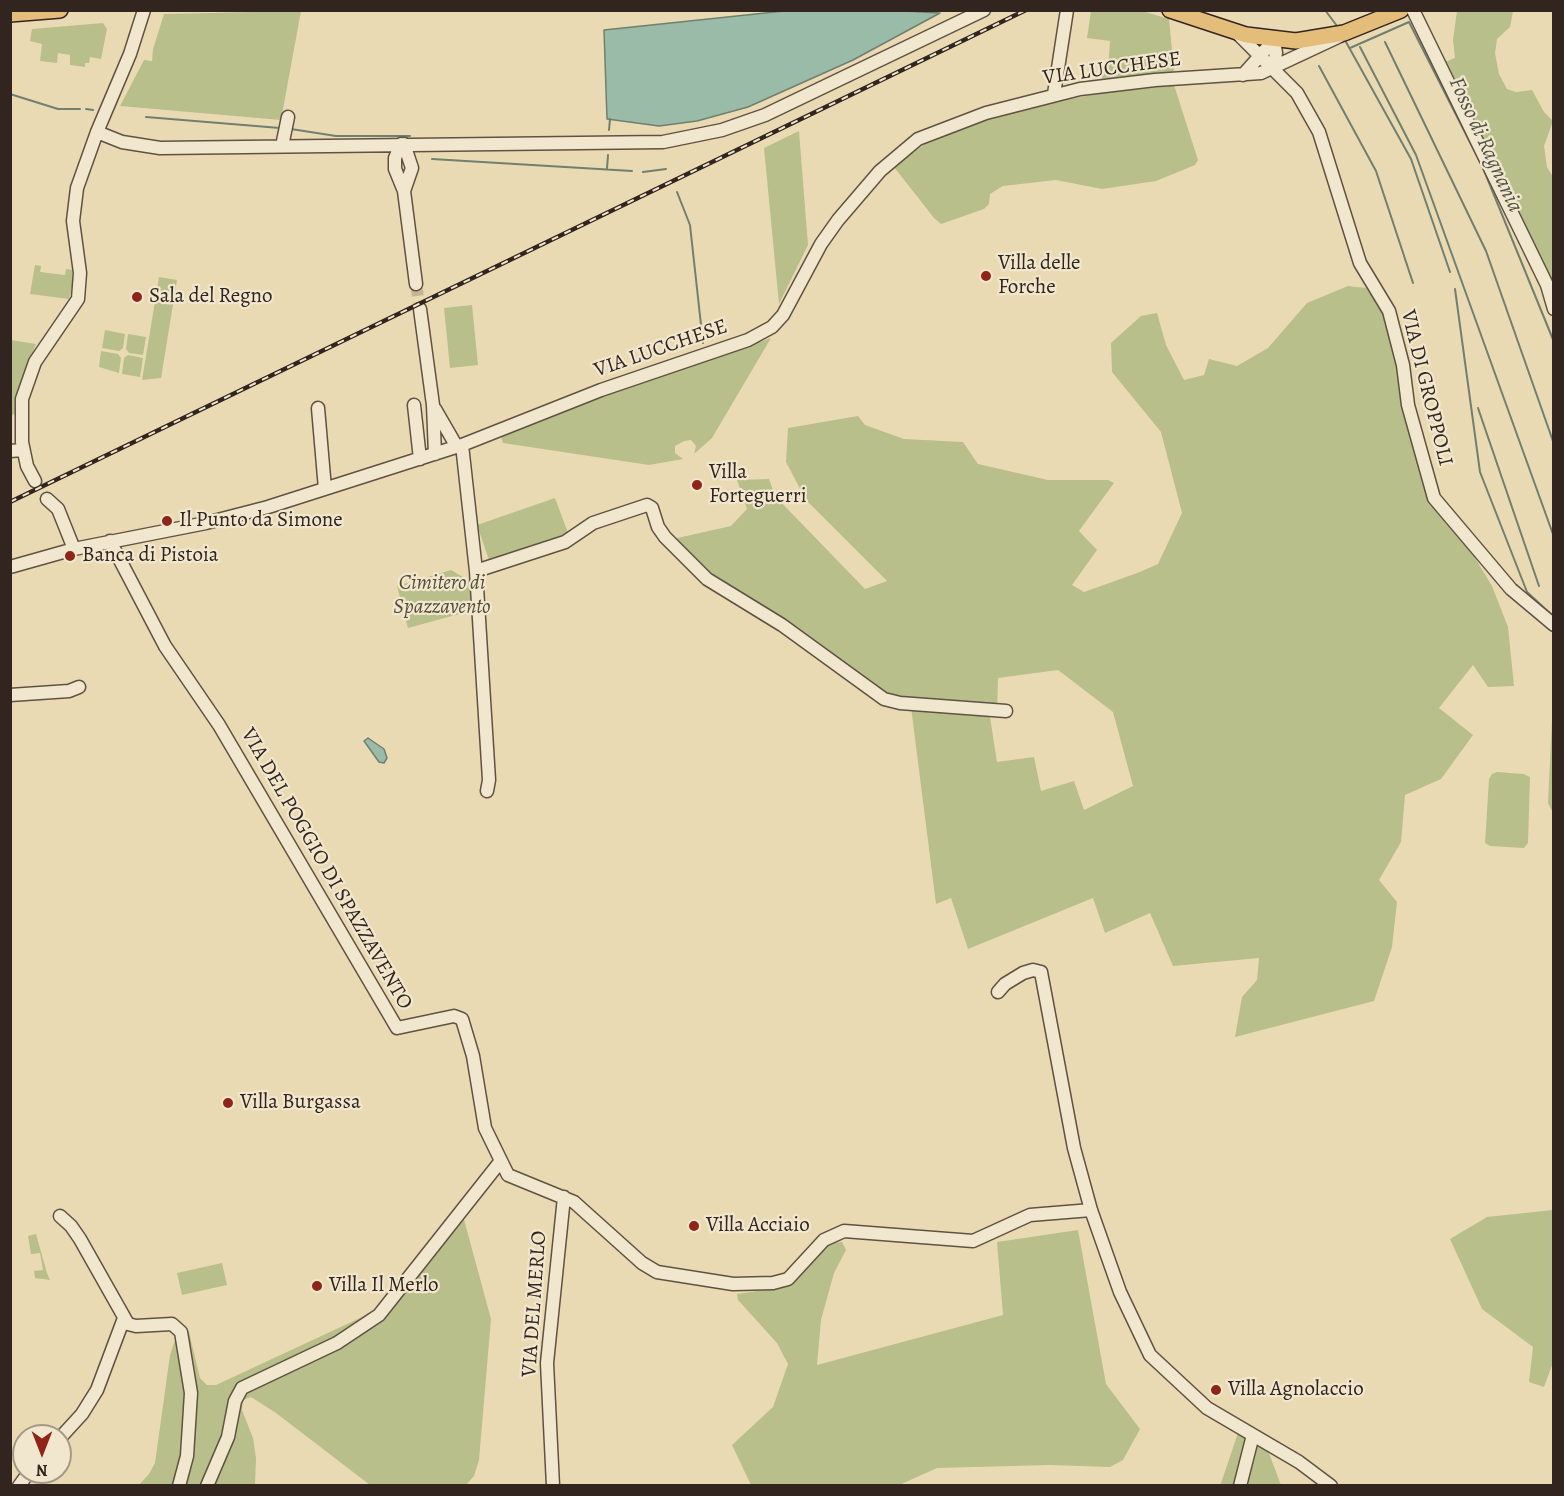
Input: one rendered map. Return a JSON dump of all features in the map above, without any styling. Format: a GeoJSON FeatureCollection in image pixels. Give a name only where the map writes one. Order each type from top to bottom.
{"type":"FeatureCollection","features":[{"type":"Feature","properties":{"kind":"main road"},"geometry":{"type":"LineString","coordinates":[[10,14],[60,10]]}},
{"type":"Feature","properties":{"kind":"main road"},"geometry":{"type":"LineString","coordinates":[[1170,10],[1238,33],[1274,40],[1305,40],[1344,33],[1401,10]]}},
{"type":"Feature","properties":{"kind":"street"},"geometry":{"type":"LineString","coordinates":[[35,481],[17,450],[22,399],[35,362],[78,299],[80,273],[73,212],[77,188],[97,132],[130,54],[144,10]]}},
{"type":"Feature","properties":{"kind":"street"},"geometry":{"type":"LineString","coordinates":[[97,132],[122,142],[149,147],[640,144],[713,133],[741,124],[787,105],[984,10]]}},
{"type":"Feature","properties":{"kind":"street"},"geometry":{"type":"LineString","coordinates":[[1054,94],[1067,10]]}},
{"type":"Feature","properties":{"kind":"street"},"geometry":{"type":"LineString","coordinates":[[1413,10],[1547,285],[1554,309]]}},
{"type":"Feature","properties":{"kind":"street"},"geometry":{"type":"LineString","coordinates":[[1238,33],[1260,55]]}},
{"type":"Feature","properties":{"kind":"street","name":"VIA LUCCHESE"},"geometry":{"type":"LineString","coordinates":[[10,567],[74,549],[218,520],[325,489],[460,446],[601,390],[722,349],[767,330],[775,324],[790,304],[821,244],[838,220],[880,171],[905,148],[935,131],[1054,94],[1139,81],[1243,75],[1273,69],[1344,33]]}},
{"type":"Feature","properties":{"kind":"street"},"geometry":{"type":"LineString","coordinates":[[1243,75],[1253,67],[1260,55],[1274,40]]}},
{"type":"Feature","properties":{"kind":"street"},"geometry":{"type":"LineString","coordinates":[[1273,69],[1276,53],[1274,40]]}},
{"type":"Feature","properties":{"kind":"street","name":"VIA DI GROPPOLI"},"geometry":{"type":"LineString","coordinates":[[1260,55],[1298,93],[1314,122],[1360,263],[1389,311],[1403,365],[1408,405],[1434,498],[1511,589],[1554,625]]}},
{"type":"Feature","properties":{"kind":"street"},"geometry":{"type":"LineString","coordinates":[[282,146],[288,117]]}},
{"type":"Feature","properties":{"kind":"street"},"geometry":{"type":"LineString","coordinates":[[394,162],[402,144]]}},
{"type":"Feature","properties":{"kind":"street"},"geometry":{"type":"LineString","coordinates":[[402,144],[411,164]]}},
{"type":"Feature","properties":{"kind":"street"},"geometry":{"type":"LineString","coordinates":[[404,191],[411,164],[428,144]]}},
{"type":"Feature","properties":{"kind":"street"},"geometry":{"type":"LineString","coordinates":[[366,145],[382,152],[394,162],[404,191],[417,284]]}},
{"type":"Feature","properties":{"kind":"street"},"geometry":{"type":"LineString","coordinates":[[420,309],[433,405],[435,454]]}},
{"type":"Feature","properties":{"kind":"street"},"geometry":{"type":"LineString","coordinates":[[414,405],[420,459]]}},
{"type":"Feature","properties":{"kind":"street"},"geometry":{"type":"LineString","coordinates":[[433,405],[460,446],[476,571],[489,780],[487,791]]}},
{"type":"Feature","properties":{"kind":"street"},"geometry":{"type":"LineString","coordinates":[[318,408],[325,489]]}},
{"type":"Feature","properties":{"kind":"street"},"geometry":{"type":"LineString","coordinates":[[47,499],[57,507],[74,549]]}},
{"type":"Feature","properties":{"kind":"street"},"geometry":{"type":"LineString","coordinates":[[476,571],[565,542],[593,523],[639,507],[650,506],[658,527],[665,537],[707,579],[782,625],[884,699],[900,704],[1006,711]]}},
{"type":"Feature","properties":{"kind":"street","name":"VIA DEL POGGIO DI SPAZZAVENTO"},"geometry":{"type":"LineString","coordinates":[[110,541],[165,646],[219,725],[397,1028],[454,1016],[462,1019],[473,1056],[485,1128],[508,1175],[564,1197],[585,1209],[642,1263],[657,1272],[733,1284],[773,1283],[788,1279],[824,1240],[844,1231],[973,1241],[1030,1215],[1091,1210]]}},
{"type":"Feature","properties":{"kind":"street"},"geometry":{"type":"LineString","coordinates":[[10,695],[69,691],[79,687]]}},
{"type":"Feature","properties":{"kind":"street"},"geometry":{"type":"LineString","coordinates":[[998,992],[1005,984],[1023,974],[1033,970],[1041,972],[1074,1148],[1091,1210],[1120,1292],[1150,1355],[1207,1408],[1299,1462],[1331,1485]]}},
{"type":"Feature","properties":{"kind":"street"},"geometry":{"type":"LineString","coordinates":[[207,1485],[226,1444],[235,1401],[242,1388],[336,1343],[379,1315],[500,1162]]}},
{"type":"Feature","properties":{"kind":"street","name":"VIA DEL MERLO"},"geometry":{"type":"LineString","coordinates":[[553,1485],[547,1363],[551,1303],[564,1197]]}},
{"type":"Feature","properties":{"kind":"street"},"geometry":{"type":"LineString","coordinates":[[60,1216],[80,1239],[124,1318],[133,1326],[172,1324],[181,1332],[191,1393],[187,1456],[179,1485]]}},
{"type":"Feature","properties":{"kind":"street"},"geometry":{"type":"LineString","coordinates":[[72,1424],[97,1390],[119,1339],[124,1318]]}},
{"type":"Feature","properties":{"kind":"street"},"geometry":{"type":"LineString","coordinates":[[1240,1485],[1253,1435]]}},
{"type":"Feature","properties":{"kind":"green space"},"geometry":{"type":"Polygon","coordinates":[[[301,11],[281,120],[120,106],[144,60],[152,61],[153,49],[164,14],[301,11]]]}},
{"type":"Feature","properties":{"kind":"green space"},"geometry":{"type":"Polygon","coordinates":[[[1091,11],[1142,11],[1169,19],[1174,72],[1102,79],[1102,73],[1108,72],[1110,41],[1087,38],[1091,11]]]}},
{"type":"Feature","properties":{"kind":"green space"},"geometry":{"type":"Polygon","coordinates":[[[1457,11],[1513,11],[1510,27],[1497,39],[1495,53],[1499,74],[1507,89],[1516,92],[1532,90],[1544,112],[1553,121],[1544,146],[1547,167],[1553,177],[1553,293],[1521,218],[1442,63],[1455,58],[1453,40],[1457,11]]]}},
{"type":"Feature","properties":{"kind":"green space"},"geometry":{"type":"Polygon","coordinates":[[[103,23],[107,29],[101,59],[90,57],[85,67],[70,65],[70,55],[58,53],[57,63],[40,61],[42,44],[30,41],[32,29],[103,23]]]}},
{"type":"Feature","properties":{"kind":"green space"},"geometry":{"type":"Polygon","coordinates":[[[1174,85],[1198,160],[1195,165],[1156,181],[1102,189],[1056,180],[1003,186],[990,194],[989,204],[984,209],[941,224],[894,167],[929,141],[1016,110],[1126,88],[1174,85]]]}},
{"type":"Feature","properties":{"kind":"green space"},"geometry":{"type":"Polygon","coordinates":[[[799,131],[808,245],[779,304],[764,148],[799,131]]]}},
{"type":"Feature","properties":{"kind":"green space"},"geometry":{"type":"Polygon","coordinates":[[[35,265],[41,266],[40,272],[65,275],[66,269],[72,270],[73,283],[69,299],[30,294],[35,265]]]}},
{"type":"Feature","properties":{"kind":"green space"},"geometry":{"type":"Polygon","coordinates":[[[159,277],[177,280],[161,378],[142,380],[159,277]]]}},
{"type":"Feature","properties":{"kind":"green space"},"geometry":{"type":"Polygon","coordinates":[[[1348,286],[1366,288],[1385,313],[1436,507],[1472,553],[1492,586],[1508,627],[1514,686],[1488,687],[1473,665],[1439,708],[1473,735],[1441,779],[1405,795],[1401,842],[1379,880],[1397,902],[1392,947],[1374,1001],[1235,1037],[1242,997],[1257,980],[1259,958],[1173,966],[1150,913],[1105,933],[1093,898],[968,949],[951,898],[936,904],[910,699],[887,694],[718,582],[673,539],[731,526],[747,509],[737,480],[769,479],[775,496],[865,589],[887,581],[806,500],[786,462],[788,428],[858,416],[865,425],[904,439],[963,442],[978,464],[1048,480],[1108,480],[1114,483],[1079,531],[1097,550],[1072,585],[1084,592],[1140,572],[1158,564],[1182,513],[1161,432],[1112,372],[1111,343],[1141,316],[1157,313],[1166,345],[1184,380],[1204,375],[1209,359],[1237,366],[1268,348],[1307,303],[1348,286]],[[1058,670],[998,678],[997,715],[990,717],[997,762],[1034,757],[1041,791],[1074,781],[1084,810],[1133,786],[1113,712],[1058,670]]]}},
{"type":"Feature","properties":{"kind":"green space"},"geometry":{"type":"Polygon","coordinates":[[[472,305],[478,365],[450,368],[444,308],[472,305]]]}},
{"type":"Feature","properties":{"kind":"green space"},"geometry":{"type":"Polygon","coordinates":[[[105,330],[125,334],[123,348],[119,351],[102,348],[105,330]]]}},
{"type":"Feature","properties":{"kind":"green space"},"geometry":{"type":"Polygon","coordinates":[[[128,334],[146,337],[143,355],[129,353],[126,349],[128,334]]]}},
{"type":"Feature","properties":{"kind":"green space"},"geometry":{"type":"Polygon","coordinates":[[[771,338],[712,438],[694,454],[696,446],[691,440],[675,446],[675,453],[683,459],[649,465],[503,443],[501,437],[595,399],[771,338]]]}},
{"type":"Feature","properties":{"kind":"green space"},"geometry":{"type":"Polygon","coordinates":[[[11,340],[36,344],[26,370],[16,414],[11,415],[11,340]]]}},
{"type":"Feature","properties":{"kind":"green space"},"geometry":{"type":"Polygon","coordinates":[[[101,351],[118,354],[121,358],[119,373],[99,367],[101,351]]]}},
{"type":"Feature","properties":{"kind":"green space"},"geometry":{"type":"Polygon","coordinates":[[[128,355],[143,358],[140,377],[122,374],[124,358],[128,355]]]}},
{"type":"Feature","properties":{"kind":"green space"},"geometry":{"type":"Polygon","coordinates":[[[555,498],[568,533],[489,560],[477,525],[555,498]]]}},
{"type":"Feature","properties":{"kind":"green space","name":"Cimitero di Spazzavento"},"geometry":{"type":"Polygon","coordinates":[[[451,570],[473,583],[474,610],[408,628],[397,586],[451,570]]]}},
{"type":"Feature","properties":{"kind":"green space"},"geometry":{"type":"Polygon","coordinates":[[[1553,698],[1553,813],[1548,803],[1553,698]]]}},
{"type":"Feature","properties":{"kind":"green space"},"geometry":{"type":"Polygon","coordinates":[[[1497,772],[1524,774],[1530,777],[1528,843],[1524,848],[1490,846],[1485,843],[1489,779],[1497,772]]]}},
{"type":"Feature","properties":{"kind":"green space"},"geometry":{"type":"Polygon","coordinates":[[[1553,1210],[1554,1360],[1544,1387],[1529,1382],[1533,1347],[1482,1309],[1450,1239],[1487,1217],[1553,1210]]]}},
{"type":"Feature","properties":{"kind":"green space"},"geometry":{"type":"Polygon","coordinates":[[[463,1216],[491,1319],[479,1460],[474,1476],[466,1485],[370,1485],[276,1413],[251,1397],[243,1400],[242,1410],[253,1438],[256,1458],[255,1485],[138,1486],[155,1463],[170,1355],[178,1331],[183,1327],[189,1332],[200,1378],[207,1385],[216,1385],[360,1318],[401,1294],[463,1216]]]}},
{"type":"Feature","properties":{"kind":"green space"},"geometry":{"type":"Polygon","coordinates":[[[1078,1230],[1106,1384],[1140,1429],[1123,1460],[1110,1467],[1050,1465],[937,1468],[897,1486],[751,1485],[732,1445],[773,1407],[788,1364],[777,1343],[738,1300],[737,1294],[784,1287],[831,1243],[842,1242],[846,1250],[834,1273],[821,1320],[817,1365],[1003,1315],[997,1242],[1078,1230]]]}},
{"type":"Feature","properties":{"kind":"green space"},"geometry":{"type":"Polygon","coordinates":[[[36,1234],[50,1280],[35,1278],[34,1271],[43,1270],[40,1253],[31,1254],[28,1236],[36,1234]]]}},
{"type":"Feature","properties":{"kind":"green space"},"geometry":{"type":"Polygon","coordinates":[[[222,1263],[227,1285],[182,1295],[177,1273],[222,1263]]]}},
{"type":"Feature","properties":{"kind":"green space"},"geometry":{"type":"Polygon","coordinates":[[[1238,1433],[1267,1448],[1281,1485],[1220,1486],[1238,1433]]]}},
{"type":"Feature","properties":{"kind":"shaded area"},"geometry":{"type":"Polygon","coordinates":[[[784,11],[940,13],[853,60],[748,107],[697,121],[659,126],[607,119],[604,30],[784,11]]]}},
{"type":"Feature","properties":{"kind":"shaded area"},"geometry":{"type":"Polygon","coordinates":[[[368,738],[384,749],[387,758],[384,763],[379,762],[364,741],[368,738]]]}},
{"type":"Feature","properties":{"kind":"waterway"},"geometry":{"type":"LineString","coordinates":[[1325,10],[1337,26]]}},
{"type":"Feature","properties":{"kind":"waterway","name":"Fosso di Ragnania"},"geometry":{"type":"LineString","coordinates":[[1350,48],[1409,22],[1483,168],[1554,342]]}},
{"type":"Feature","properties":{"kind":"waterway"},"geometry":{"type":"LineString","coordinates":[[1346,42],[1411,159],[1450,272]]}},
{"type":"Feature","properties":{"kind":"waterway"},"geometry":{"type":"LineString","coordinates":[[1385,42],[1486,251],[1554,444]]}},
{"type":"Feature","properties":{"kind":"waterway"},"geometry":{"type":"LineString","coordinates":[[1360,47],[1416,155],[1554,537]]}},
{"type":"Feature","properties":{"kind":"waterway"},"geometry":{"type":"LineString","coordinates":[[1319,66],[1376,171],[1413,283]]}},
{"type":"Feature","properties":{"kind":"waterway"},"geometry":{"type":"LineString","coordinates":[[10,94],[58,109],[80,109]]}},
{"type":"Feature","properties":{"kind":"waterway"},"geometry":{"type":"LineString","coordinates":[[86,109],[93,110]]}},
{"type":"Feature","properties":{"kind":"waterway"},"geometry":{"type":"LineString","coordinates":[[146,117],[280,128]]}},
{"type":"Feature","properties":{"kind":"waterway"},"geometry":{"type":"LineString","coordinates":[[609,130],[610,119]]}},
{"type":"Feature","properties":{"kind":"waterway"},"geometry":{"type":"LineString","coordinates":[[291,129],[336,136],[410,136]]}},
{"type":"Feature","properties":{"kind":"waterway"},"geometry":{"type":"LineString","coordinates":[[607,169],[608,155]]}},
{"type":"Feature","properties":{"kind":"waterway"},"geometry":{"type":"LineString","coordinates":[[432,159],[632,171]]}},
{"type":"Feature","properties":{"kind":"waterway"},"geometry":{"type":"LineString","coordinates":[[643,172],[666,169]]}},
{"type":"Feature","properties":{"kind":"waterway"},"geometry":{"type":"LineString","coordinates":[[677,192],[690,225],[703,343]]}},
{"type":"Feature","properties":{"kind":"waterway"},"geometry":{"type":"LineString","coordinates":[[1455,289],[1480,472],[1527,592],[1554,617]]}},
{"type":"Feature","properties":{"kind":"waterway"},"geometry":{"type":"LineString","coordinates":[[1478,408],[1539,586]]}},
{"type":"Feature","properties":{"kind":"tunnel"},"geometry":{"type":"LineString","coordinates":[[416,284],[420,309]]}},
{"type":"Feature","properties":{"kind":"railway"},"geometry":{"type":"LineString","coordinates":[[10,502],[1026,10]]}},
{"type":"Feature","properties":{"kind":"place","name":"Villa delle Forche"},"geometry":{"type":"Point","coordinates":[986,276]}},
{"type":"Feature","properties":{"kind":"place","name":"Sala del Regno"},"geometry":{"type":"Point","coordinates":[137,297]}},
{"type":"Feature","properties":{"kind":"place","name":"Villa Forteguerri"},"geometry":{"type":"Point","coordinates":[697,485]}},
{"type":"Feature","properties":{"kind":"place","name":"Il Punto da Simone"},"geometry":{"type":"Point","coordinates":[167,521]}},
{"type":"Feature","properties":{"kind":"place","name":"Banca di Pistoia"},"geometry":{"type":"Point","coordinates":[70,556]}},
{"type":"Feature","properties":{"kind":"place","name":"Villa Burgassa"},"geometry":{"type":"Point","coordinates":[228,1103]}},
{"type":"Feature","properties":{"kind":"place","name":"Villa Acciaio"},"geometry":{"type":"Point","coordinates":[694,1226]}},
{"type":"Feature","properties":{"kind":"place","name":"Villa Il Merlo"},"geometry":{"type":"Point","coordinates":[317,1286]}},
{"type":"Feature","properties":{"kind":"place","name":"Villa Agnolaccio"},"geometry":{"type":"Point","coordinates":[1216,1390]}}]}
